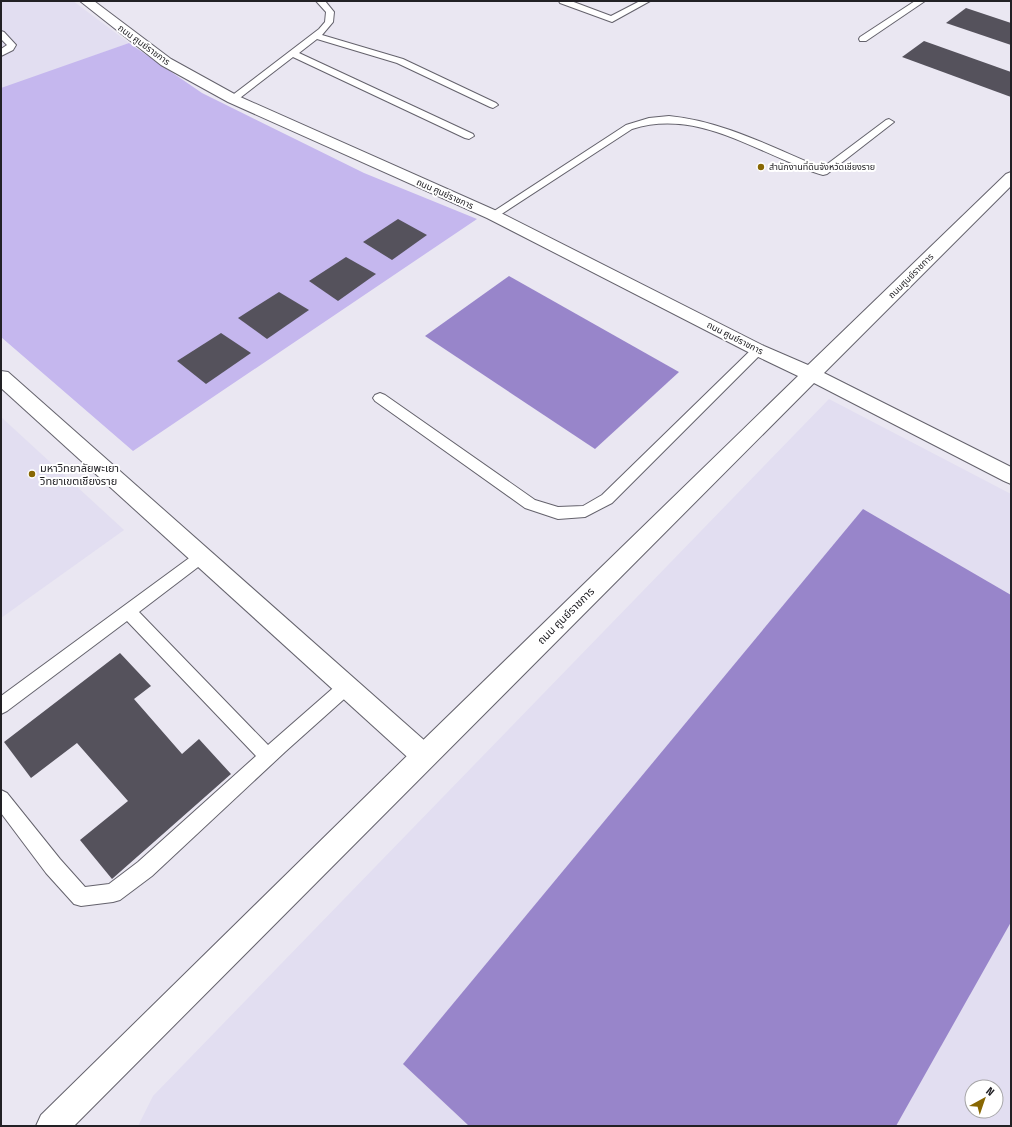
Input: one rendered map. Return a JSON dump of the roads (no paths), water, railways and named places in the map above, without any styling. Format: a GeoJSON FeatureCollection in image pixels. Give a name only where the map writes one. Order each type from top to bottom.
{"type":"FeatureCollection","features":[{"type":"Feature","properties":{"kind":"street","name":"ถนน ศูนย์ราชการ"},"geometry":{"type":"LineString","coordinates":[[86,1],[166,62],[233,99],[493,215],[758,350],[811,374],[1011,476]]}},
{"type":"Feature","properties":{"kind":"street","name":"ถนนศูนย์ราชการ"},"geometry":{"type":"LineString","coordinates":[[811,374],[1011,178]]}},
{"type":"Feature","properties":{"kind":"street","name":"ถนน ศูนย์ราชการ"},"geometry":{"type":"LineString","coordinates":[[52,1126],[811,374]]}},
{"type":"Feature","properties":{"kind":"street"},"geometry":{"type":"LineString","coordinates":[[1,377],[424,756]]}},
{"type":"Feature","properties":{"kind":"lane"},"geometry":{"type":"LineString","coordinates":[[233,99],[322,31],[329,22],[330,12],[320,1]]}},
{"type":"Feature","properties":{"kind":"lane"},"geometry":{"type":"LineString","coordinates":[[563,1],[612,19],[646,1]]}},
{"type":"Feature","properties":{"kind":"lane"},"geometry":{"type":"LineString","coordinates":[[864,40],[918,2]]}},
{"type":"Feature","properties":{"kind":"lane"},"geometry":{"type":"LineString","coordinates":[[1,34],[12,45],[10,48],[1,53]]}},
{"type":"Feature","properties":{"kind":"lane"},"geometry":{"type":"LineString","coordinates":[[316,36],[400,61],[493,105]]}},
{"type":"Feature","properties":{"kind":"lane"},"geometry":{"type":"LineString","coordinates":[[293,54],[469,136]]}},
{"type":"Feature","properties":{"kind":"lane"},"geometry":{"type":"LineString","coordinates":[[493,215],[629,127],[645,122],[657,120],[676,120],[716,128],[823,172],[889,122]]}},
{"type":"Feature","properties":{"kind":"lane"},"geometry":{"type":"LineString","coordinates":[[380,398],[530,504],[558,513],[585,511],[607,499],[758,350]]}},
{"type":"Feature","properties":{"kind":"lane"},"geometry":{"type":"LineString","coordinates":[[1,706],[201,557]]}},
{"type":"Feature","properties":{"kind":"lane"},"geometry":{"type":"LineString","coordinates":[[128,611],[268,756]]}},
{"type":"Feature","properties":{"kind":"lane"},"geometry":{"type":"LineString","coordinates":[[1,799],[53,866],[80,897],[113,893],[145,869],[268,756],[346,687]]}},
{"type":"Feature","properties":{"kind":"place","name":"สำนักงานที่ดินจังหวัดเชียงราย"},"geometry":{"type":"Point","coordinates":[761,167]}},
{"type":"Feature","properties":{"kind":"place","name":"มหาวิทยาลัยพะเยา วิทยาเขตเชียงราย"},"geometry":{"type":"Point","coordinates":[32,474]}}]}
